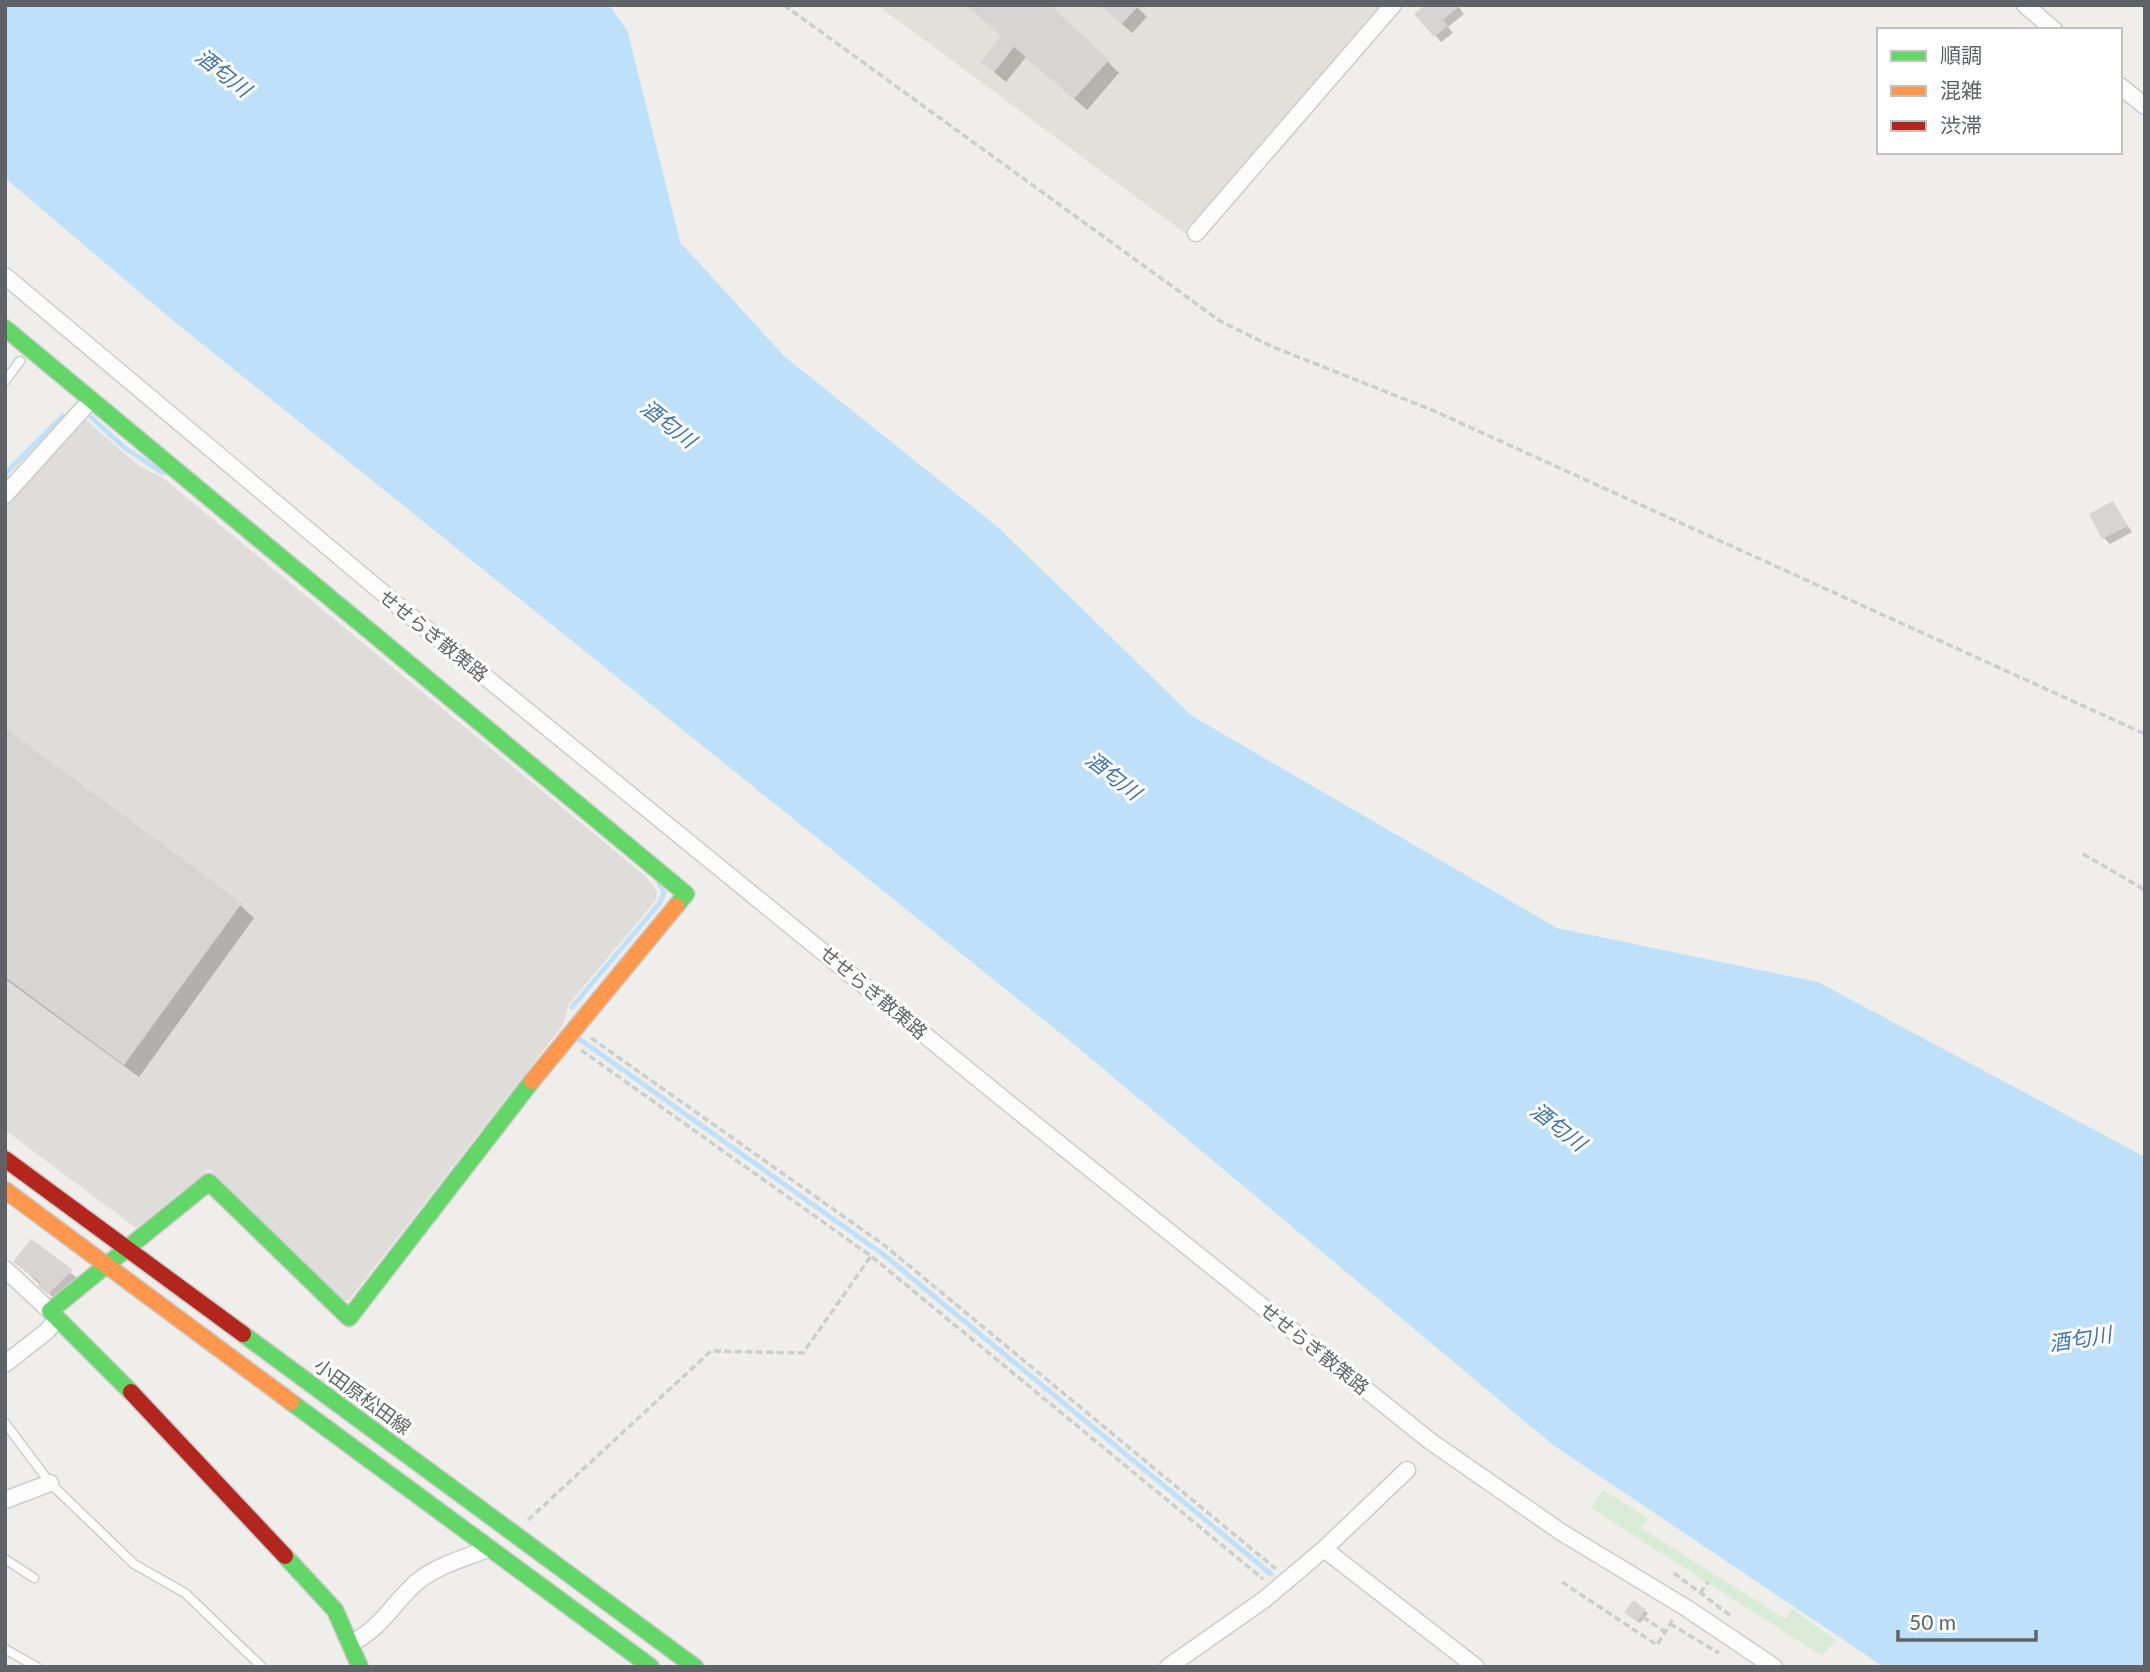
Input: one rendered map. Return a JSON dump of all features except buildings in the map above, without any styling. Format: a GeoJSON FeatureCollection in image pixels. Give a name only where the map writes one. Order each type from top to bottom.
{"type":"FeatureCollection","features":[{"type":"Feature","properties":{"kind":"street"},"geometry":{"type":"LineString","coordinates":[[1196,233],[1393,5]]}},
{"type":"Feature","properties":{"kind":"street"},"geometry":{"type":"LineString","coordinates":[[2029,6],[2052,28]]}},
{"type":"Feature","properties":{"kind":"street"},"geometry":{"type":"LineString","coordinates":[[2122,88],[2145,106]]}},
{"type":"Feature","properties":{"kind":"street","name":"せせらぎ散策路"},"geometry":{"type":"LineString","coordinates":[[5,276],[402,609],[1007,1102],[1430,1441],[1515,1502],[1689,1609],[1774,1667]]}},
{"type":"Feature","properties":{"kind":"street"},"geometry":{"type":"LineString","coordinates":[[5,328],[25,355],[91,400],[686,894],[570,1033],[349,1318],[209,1182],[107,1265],[54,1315],[47,1331],[5,1364]]}},
{"type":"Feature","properties":{"kind":"street"},"geometry":{"type":"LineString","coordinates":[[5,495],[91,400]]}},
{"type":"Feature","properties":{"kind":"street","name":"小田原松田線"},"geometry":{"type":"LineString","coordinates":[[5,1159],[695,1667]]}},
{"type":"Feature","properties":{"kind":"street"},"geometry":{"type":"LineString","coordinates":[[5,1190],[651,1667]]}},
{"type":"Feature","properties":{"kind":"street"},"geometry":{"type":"LineString","coordinates":[[5,1269],[168,1429],[335,1610],[352,1656],[416,1583],[432,1571],[491,1548]]}},
{"type":"Feature","properties":{"kind":"street"},"geometry":{"type":"LineString","coordinates":[[1168,1667],[1283,1585],[1406,1470]]}},
{"type":"Feature","properties":{"kind":"street"},"geometry":{"type":"LineString","coordinates":[[5,1500],[50,1483]]}},
{"type":"Feature","properties":{"kind":"street"},"geometry":{"type":"LineString","coordinates":[[1324,1549],[1476,1667]]}},
{"type":"Feature","properties":{"kind":"lane"},"geometry":{"type":"LineString","coordinates":[[5,381],[25,355]]}},
{"type":"Feature","properties":{"kind":"lane"},"geometry":{"type":"LineString","coordinates":[[5,1423],[50,1483],[134,1564],[185,1593],[262,1667]]}},
{"type":"Feature","properties":{"kind":"lane"},"geometry":{"type":"LineString","coordinates":[[5,1559],[34,1578]]}},
{"type":"Feature","properties":{"kind":"lane"},"geometry":{"type":"LineString","coordinates":[[5,1649],[37,1667]]}},
{"type":"Feature","properties":{"kind":"path"},"geometry":{"type":"LineString","coordinates":[[783,5],[1220,321],[1273,347],[1432,410],[2145,734]]}},
{"type":"Feature","properties":{"kind":"path"},"geometry":{"type":"LineString","coordinates":[[2083,854],[2145,890]]}},
{"type":"Feature","properties":{"kind":"path"},"geometry":{"type":"LineString","coordinates":[[570,1033],[871,1256],[1283,1585]]}},
{"type":"Feature","properties":{"kind":"path"},"geometry":{"type":"LineString","coordinates":[[570,1033],[884,1245],[1283,1585]]}},
{"type":"Feature","properties":{"kind":"path"},"geometry":{"type":"LineString","coordinates":[[514,1533],[712,1351],[803,1353],[871,1256]]}},
{"type":"Feature","properties":{"kind":"path"},"geometry":{"type":"LineString","coordinates":[[1562,1582],[1657,1646],[1670,1623],[1726,1657]]}},
{"type":"Feature","properties":{"kind":"path"},"geometry":{"type":"LineString","coordinates":[[1643,1617],[1665,1632]]}},
{"type":"Feature","properties":{"kind":"shaded area"},"geometry":{"type":"Polygon","coordinates":[[[877,5],[1385,5],[1186,234],[877,5]]]}},
{"type":"Feature","properties":{"kind":"shaded area"},"geometry":{"type":"Polygon","coordinates":[[[86,420],[139,466],[163,478],[644,875],[657,891],[656,900],[569,1004],[563,1025],[348,1301],[337,1298],[210,1169],[136,1228],[5,1130],[5,507],[86,420]]]}},
{"type":"Feature","properties":{"kind":"green space"},"geometry":{"type":"Polygon","coordinates":[[[1603,1490],[1648,1518],[1641,1528],[1785,1619],[1792,1609],[1836,1640],[1822,1656],[1591,1508],[1603,1490]]]}},
{"type":"Feature","properties":{"kind":"water","name":"酒匂川"},"geometry":{"type":"Polygon","coordinates":[[[5,5],[609,5],[627,30],[680,242],[784,356],[999,528],[1192,716],[1557,928],[1818,982],[2145,1157],[2145,1667],[1884,1667],[1553,1445],[1070,1041],[170,318],[5,178],[5,5]]]}},
{"type":"Feature","properties":{"kind":"waterway"},"geometry":{"type":"LineString","coordinates":[[5,474],[63,416]]}},
{"type":"Feature","properties":{"kind":"waterway"},"geometry":{"type":"LineString","coordinates":[[92,418],[125,448],[163,473]]}},
{"type":"Feature","properties":{"kind":"waterway"},"geometry":{"type":"LineString","coordinates":[[572,1007],[659,904],[664,893],[659,883]]}},
{"type":"Feature","properties":{"kind":"waterway"},"geometry":{"type":"LineString","coordinates":[[578,1038],[884,1255],[1271,1574]]}},
{"type":"Feature","properties":{"kind":"traffic: fast"},"geometry":{"type":"LineString","coordinates":[[5,328],[686,894],[676,906]]}},
{"type":"Feature","properties":{"kind":"traffic: fast"},"geometry":{"type":"LineString","coordinates":[[131,1392],[50,1311],[209,1182],[349,1318],[532,1081]]}},
{"type":"Feature","properties":{"kind":"traffic: fast"},"geometry":{"type":"LineString","coordinates":[[243,1334],[695,1667]]}},
{"type":"Feature","properties":{"kind":"traffic: fast"},"geometry":{"type":"LineString","coordinates":[[291,1402],[651,1667]]}},
{"type":"Feature","properties":{"kind":"traffic: fast"},"geometry":{"type":"LineString","coordinates":[[285,1556],[335,1610],[360,1667]]}},
{"type":"Feature","properties":{"kind":"traffic: slow"},"geometry":{"type":"LineString","coordinates":[[532,1081],[676,906]]}},
{"type":"Feature","properties":{"kind":"traffic: slow"},"geometry":{"type":"LineString","coordinates":[[5,1190],[291,1402]]}},
{"type":"Feature","properties":{"kind":"traffic: jam"},"geometry":{"type":"LineString","coordinates":[[5,1159],[243,1334]]}},
{"type":"Feature","properties":{"kind":"traffic: jam"},"geometry":{"type":"LineString","coordinates":[[131,1392],[285,1556]]}}]}
